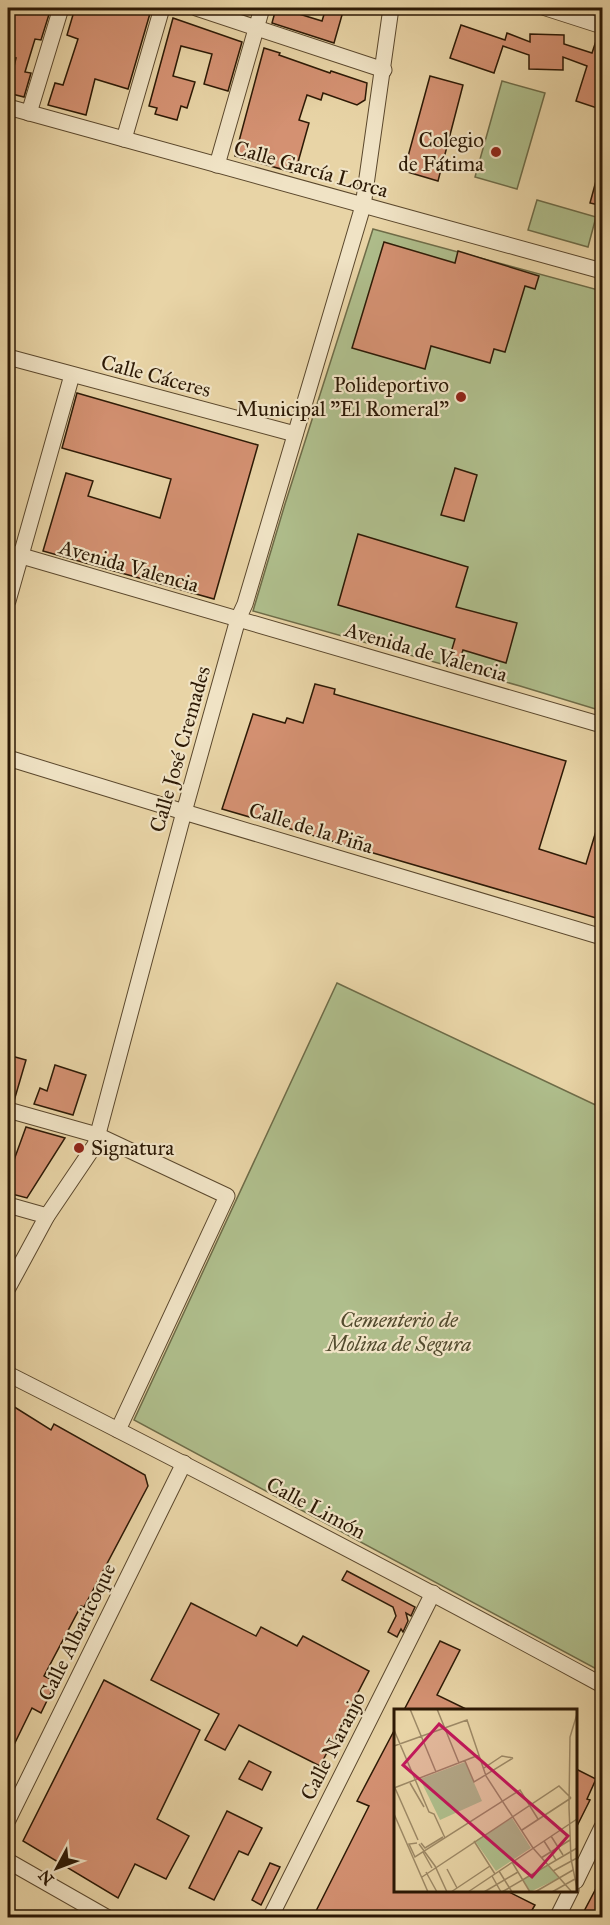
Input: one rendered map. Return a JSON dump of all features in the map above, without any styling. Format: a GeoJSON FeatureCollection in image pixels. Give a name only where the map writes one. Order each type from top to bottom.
{"type":"FeatureCollection","features":[{"type":"Feature","properties":{"kind":"street"},"geometry":{"type":"LineString","coordinates":[[29,113],[61,8]]}},
{"type":"Feature","properties":{"kind":"street"},"geometry":{"type":"LineString","coordinates":[[124,139],[162,8]]}},
{"type":"Feature","properties":{"kind":"street"},"geometry":{"type":"LineString","coordinates":[[196,8],[384,70]]}},
{"type":"Feature","properties":{"kind":"street"},"geometry":{"type":"LineString","coordinates":[[217,165],[262,8]]}},
{"type":"Feature","properties":{"kind":"street","name":"Calle José Cremades"},"geometry":{"type":"LineString","coordinates":[[8,1288],[47,1216],[95,1145],[238,619],[245,604],[363,206],[391,8]]}},
{"type":"Feature","properties":{"kind":"street"},"geometry":{"type":"LineString","coordinates":[[546,8],[603,26]]}},
{"type":"Feature","properties":{"kind":"street","name":"Calle García Lorca"},"geometry":{"type":"LineString","coordinates":[[8,107],[603,271]]}},
{"type":"Feature","properties":{"kind":"street","name":"Calle Cáceres"},"geometry":{"type":"LineString","coordinates":[[8,357],[295,434]]}},
{"type":"Feature","properties":{"kind":"street"},"geometry":{"type":"LineString","coordinates":[[8,601],[14,554],[72,375]]}},
{"type":"Feature","properties":{"kind":"street","name":"Avenida Valencia"},"geometry":{"type":"LineString","coordinates":[[14,554],[238,619]]}},
{"type":"Feature","properties":{"kind":"street","name":"Avenida de Valencia"},"geometry":{"type":"LineString","coordinates":[[238,619],[603,725]]}},
{"type":"Feature","properties":{"kind":"street","name":"Calle de la Piña"},"geometry":{"type":"LineString","coordinates":[[8,758],[184,813],[603,937]]}},
{"type":"Feature","properties":{"kind":"street"},"geometry":{"type":"LineString","coordinates":[[8,1110],[97,1135],[227,1196],[118,1430]]}},
{"type":"Feature","properties":{"kind":"street"},"geometry":{"type":"LineString","coordinates":[[8,1205],[47,1216]]}},
{"type":"Feature","properties":{"kind":"street","name":"Calle Limón"},"geometry":{"type":"LineString","coordinates":[[8,1374],[434,1593],[603,1685]]}},
{"type":"Feature","properties":{"kind":"street","name":"Calle Albaricoque"},"geometry":{"type":"LineString","coordinates":[[8,1820],[184,1463]]}},
{"type":"Feature","properties":{"kind":"street","name":"Calle Naranjo"},"geometry":{"type":"LineString","coordinates":[[270,1917],[434,1593]]}},
{"type":"Feature","properties":{"kind":"street"},"geometry":{"type":"LineString","coordinates":[[577,1879],[603,1827]]}},
{"type":"Feature","properties":{"kind":"street"},"geometry":{"type":"LineString","coordinates":[[8,1861],[108,1917]]}},
{"type":"Feature","properties":{"kind":"street"},"geometry":{"type":"LineString","coordinates":[[557,1917],[570,1892]]}},
{"type":"Feature","properties":{"kind":"green space"},"geometry":{"type":"Polygon","coordinates":[[[502,81],[545,93],[517,189],[475,177],[502,81]]]}},
{"type":"Feature","properties":{"kind":"green space"},"geometry":{"type":"Polygon","coordinates":[[[537,200],[596,217],[588,247],[528,230],[537,200]]]}},
{"type":"Feature","properties":{"kind":"green space","name":"Polideportivo Municipal \"El Romeral\""},"geometry":{"type":"Polygon","coordinates":[[[373,229],[602,291],[602,711],[253,611],[373,229]]]}},
{"type":"Feature","properties":{"kind":"green space","name":"Cementerio de Molina de Segura"},"geometry":{"type":"Polygon","coordinates":[[[337,983],[602,1108],[602,1672],[134,1420],[337,983]]]}},
{"type":"Feature","properties":{"kind":"building"},"geometry":{"type":"Polygon","coordinates":[[[8,8],[51,8],[41,40],[35,39],[25,72],[31,73],[24,97],[8,93],[16,58],[8,57],[8,8]]]}},
{"type":"Feature","properties":{"kind":"building"},"geometry":{"type":"Polygon","coordinates":[[[75,8],[151,10],[128,89],[95,79],[86,115],[48,105],[55,83],[63,85],[78,39],[67,35],[75,8]]]}},
{"type":"Feature","properties":{"kind":"building"},"geometry":{"type":"Polygon","coordinates":[[[282,8],[301,8],[299,14],[322,21],[326,8],[344,8],[334,43],[272,23],[275,12],[280,14],[282,8]]]}},
{"type":"Feature","properties":{"kind":"building"},"geometry":{"type":"Polygon","coordinates":[[[173,18],[242,42],[228,91],[204,84],[212,54],[181,46],[173,76],[195,82],[187,108],[181,106],[177,120],[155,114],[157,108],[149,106],[173,18]]]}},
{"type":"Feature","properties":{"kind":"building"},"geometry":{"type":"Polygon","coordinates":[[[461,25],[505,40],[507,33],[530,42],[530,34],[564,35],[564,44],[592,53],[598,35],[603,36],[603,110],[576,101],[587,66],[563,57],[563,70],[529,69],[529,55],[503,46],[494,73],[450,58],[461,25]]]}},
{"type":"Feature","properties":{"kind":"building"},"geometry":{"type":"Polygon","coordinates":[[[264,48],[330,73],[331,71],[367,83],[365,100],[357,105],[323,93],[321,100],[307,95],[299,120],[309,123],[295,173],[235,156],[264,48]]]}},
{"type":"Feature","properties":{"kind":"building"},"geometry":{"type":"Polygon","coordinates":[[[430,76],[463,85],[438,181],[404,171],[430,76]]]}},
{"type":"Feature","properties":{"kind":"building"},"geometry":{"type":"Polygon","coordinates":[[[599,170],[603,171],[603,206],[590,203],[599,170]]]}},
{"type":"Feature","properties":{"kind":"building"},"geometry":{"type":"Polygon","coordinates":[[[384,242],[455,263],[458,251],[539,276],[535,289],[525,286],[505,352],[494,349],[490,363],[431,346],[425,369],[352,348],[384,242]]]}},
{"type":"Feature","properties":{"kind":"building"},"geometry":{"type":"Polygon","coordinates":[[[77,393],[258,445],[214,599],[43,551],[66,473],[93,481],[88,496],[160,518],[171,479],[62,448],[77,393]]]}},
{"type":"Feature","properties":{"kind":"building"},"geometry":{"type":"Polygon","coordinates":[[[455,468],[477,475],[464,521],[441,515],[455,468]]]}},
{"type":"Feature","properties":{"kind":"building"},"geometry":{"type":"Polygon","coordinates":[[[358,534],[468,567],[456,607],[517,623],[506,663],[463,650],[457,669],[447,666],[455,639],[338,605],[358,534]]]}},
{"type":"Feature","properties":{"kind":"building"},"geometry":{"type":"Polygon","coordinates":[[[315,684],[335,689],[334,694],[566,761],[539,849],[586,864],[600,818],[603,819],[603,920],[222,809],[253,714],[285,723],[287,718],[303,723],[315,684]]]}},
{"type":"Feature","properties":{"kind":"building"},"geometry":{"type":"Polygon","coordinates":[[[8,1055],[26,1060],[14,1101],[8,1101],[8,1055]]]}},
{"type":"Feature","properties":{"kind":"building"},"geometry":{"type":"Polygon","coordinates":[[[55,1065],[86,1075],[73,1115],[34,1104],[40,1088],[47,1091],[55,1065]]]}},
{"type":"Feature","properties":{"kind":"building"},"geometry":{"type":"Polygon","coordinates":[[[26,1127],[65,1138],[27,1198],[8,1193],[8,1170],[10,1171],[26,1127]]]}},
{"type":"Feature","properties":{"kind":"building"},"geometry":{"type":"Polygon","coordinates":[[[8,1403],[51,1430],[54,1424],[145,1475],[148,1486],[84,1607],[81,1606],[44,1676],[56,1682],[41,1713],[32,1708],[8,1757],[8,1403]]]}},
{"type":"Feature","properties":{"kind":"building"},"geometry":{"type":"Polygon","coordinates":[[[347,1571],[415,1607],[411,1616],[406,1613],[408,1621],[403,1632],[401,1629],[397,1637],[388,1632],[396,1616],[393,1607],[342,1580],[347,1571]]]}},
{"type":"Feature","properties":{"kind":"building"},"geometry":{"type":"Polygon","coordinates":[[[191,1603],[256,1636],[261,1627],[297,1646],[303,1636],[369,1671],[320,1766],[239,1725],[225,1750],[205,1740],[219,1714],[151,1680],[191,1603]]]}},
{"type":"Feature","properties":{"kind":"building"},"geometry":{"type":"Polygon","coordinates":[[[440,1641],[460,1650],[437,1695],[466,1709],[405,1709],[440,1641]]]}},
{"type":"Feature","properties":{"kind":"building"},"geometry":{"type":"Polygon","coordinates":[[[104,1680],[200,1730],[157,1819],[189,1836],[166,1879],[135,1864],[118,1898],[23,1841],[104,1680]]]}},
{"type":"Feature","properties":{"kind":"building"},"geometry":{"type":"Polygon","coordinates":[[[394,1731],[394,1892],[509,1892],[535,1905],[528,1917],[313,1917],[369,1806],[357,1801],[394,1731]]]}},
{"type":"Feature","properties":{"kind":"building"},"geometry":{"type":"Polygon","coordinates":[[[249,1761],[271,1772],[262,1790],[239,1779],[249,1761]]]}},
{"type":"Feature","properties":{"kind":"building"},"geometry":{"type":"Polygon","coordinates":[[[577,1770],[596,1779],[587,1799],[590,1800],[577,1826],[577,1770]]]}},
{"type":"Feature","properties":{"kind":"building"},"geometry":{"type":"Polygon","coordinates":[[[227,1811],[262,1828],[248,1855],[239,1851],[214,1900],[189,1888],[227,1811]]]}},
{"type":"Feature","properties":{"kind":"building"},"geometry":{"type":"Polygon","coordinates":[[[270,1863],[280,1867],[261,1905],[252,1900],[270,1863]]]}},
{"type":"Feature","properties":{"kind":"building"},"geometry":{"type":"Polygon","coordinates":[[[603,1875],[603,1917],[581,1917],[603,1875]]]}},
{"type":"Feature","properties":{"kind":"place","name":"Colegio de Fátima"},"geometry":{"type":"Point","coordinates":[496,152]}},
{"type":"Feature","properties":{"kind":"place","name":"Polideportivo Municipal \"El Romeral\""},"geometry":{"type":"Point","coordinates":[461,397]}},
{"type":"Feature","properties":{"kind":"place","name":"Signatura"},"geometry":{"type":"Point","coordinates":[79,1148]}}]}
